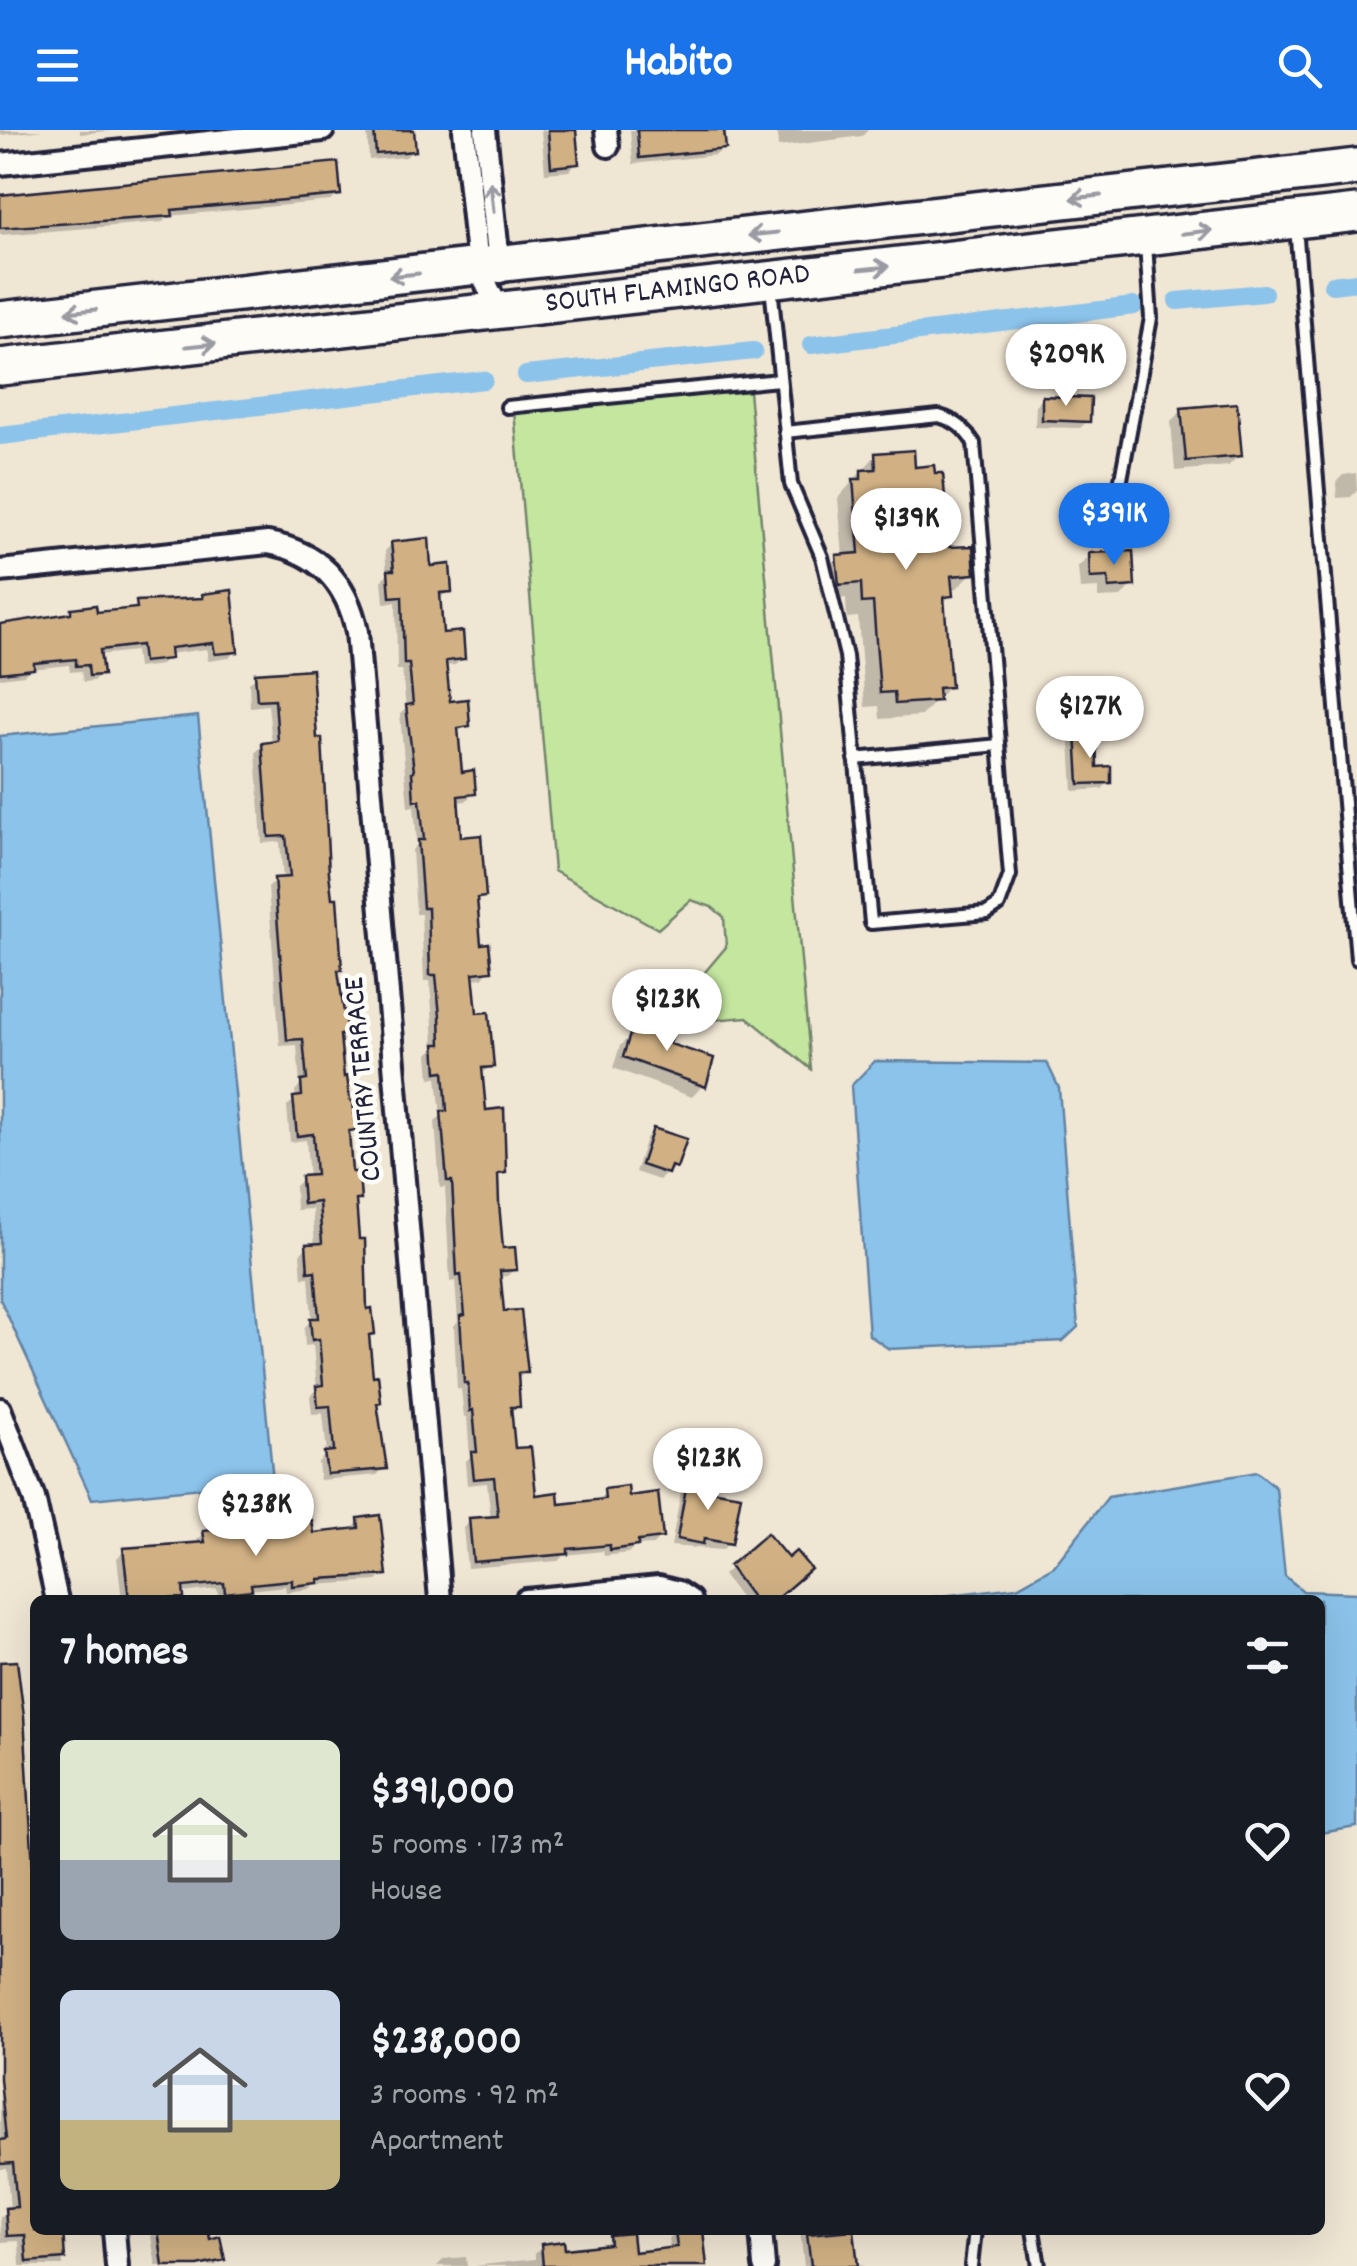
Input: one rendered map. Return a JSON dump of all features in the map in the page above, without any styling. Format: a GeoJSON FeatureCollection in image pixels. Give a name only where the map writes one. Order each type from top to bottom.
{"type":"FeatureCollection","features":[{"type":"Feature","properties":{"kind":"highway","name":"SOUTH FLAMINGO ROAD"},"geometry":{"type":"LineString","coordinates":[[0,320],[1357,166]]}},
{"type":"Feature","properties":{"kind":"highway","name":"SOUTH FLAMINGO ROAD"},"geometry":{"type":"LineString","coordinates":[[0,367],[1357,214]]}},
{"type":"Feature","properties":{"kind":"street"},"geometry":{"type":"LineString","coordinates":[[0,164],[323,130]]}},
{"type":"Feature","properties":{"kind":"street"},"geometry":{"type":"LineString","coordinates":[[464,130],[499,311]]}},
{"type":"Feature","properties":{"kind":"street"},"geometry":{"type":"LineString","coordinates":[[485,130],[489,265]]}},
{"type":"Feature","properties":{"kind":"street","name":"COUNTRY TERRACE"},"geometry":{"type":"LineString","coordinates":[[0,570],[251,543],[283,546],[310,556],[342,586],[350,602],[356,632],[440,1595]]}},
{"type":"Feature","properties":{"kind":"street"},"geometry":{"type":"LineString","coordinates":[[0,1409],[34,1498],[56,1595]]}},
{"type":"Feature","properties":{"kind":"street"},"geometry":{"type":"LineString","coordinates":[[577,1595],[659,1587],[680,1595]]}},
{"type":"Feature","properties":{"kind":"street"},"geometry":{"type":"LineString","coordinates":[[114,2235],[117,2266]]}},
{"type":"Feature","properties":{"kind":"street"},"geometry":{"type":"LineString","coordinates":[[761,2235],[764,2266]]}},
{"type":"Feature","properties":{"kind":"lane"},"geometry":{"type":"LineString","coordinates":[[1296,220],[1357,960]]}},
{"type":"Feature","properties":{"kind":"lane"},"geometry":{"type":"LineString","coordinates":[[1116,506],[1152,318],[1146,238]]}},
{"type":"Feature","properties":{"kind":"lane"},"geometry":{"type":"LineString","coordinates":[[770,280],[779,380],[785,432],[791,484],[822,557],[846,656],[871,923],[988,913],[999,906],[1010,876],[974,443],[954,420],[939,416],[785,432]]}},
{"type":"Feature","properties":{"kind":"lane"},"geometry":{"type":"LineString","coordinates":[[508,407],[779,380]]}},
{"type":"Feature","properties":{"kind":"lane"},"geometry":{"type":"LineString","coordinates":[[855,759],[999,745]]}},
{"type":"Feature","properties":{"kind":"lane"},"geometry":{"type":"LineString","coordinates":[[971,2266],[974,2235]]}},
{"type":"Feature","properties":{"kind":"lane"},"geometry":{"type":"LineString","coordinates":[[1034,2235],[1039,2266]]}},
{"type":"Feature","properties":{"kind":"green space"},"geometry":{"type":"Polygon","coordinates":[[[749,391],[811,1069],[747,1017],[700,1021],[689,991],[726,947],[724,917],[712,907],[691,900],[658,929],[554,871],[514,411],[749,391]]]}},
{"type":"Feature","properties":{"kind":"water"},"geometry":{"type":"Polygon","coordinates":[[[198,716],[273,1481],[92,1499],[0,1299],[0,736],[198,716]]]}},
{"type":"Feature","properties":{"kind":"water"},"geometry":{"type":"Polygon","coordinates":[[[875,1061],[1047,1063],[1059,1088],[1078,1327],[1063,1341],[889,1349],[869,1335],[851,1086],[875,1061]]]}},
{"type":"Feature","properties":{"kind":"water"},"geometry":{"type":"Polygon","coordinates":[[[1257,1472],[1276,1488],[1285,1576],[1303,1591],[1357,1593],[1357,1827],[1325,1832],[1325,1595],[949,1595],[1017,1587],[1054,1566],[1108,1497],[1257,1472]]]}},
{"type":"Feature","properties":{"kind":"building"},"geometry":{"type":"Polygon","coordinates":[[[374,130],[414,130],[416,151],[376,154],[374,130]]]}},
{"type":"Feature","properties":{"kind":"building"},"geometry":{"type":"Polygon","coordinates":[[[548,130],[576,130],[579,164],[551,167],[548,130]]]}},
{"type":"Feature","properties":{"kind":"building"},"geometry":{"type":"Polygon","coordinates":[[[637,130],[724,130],[726,149],[639,158],[637,130]]]}},
{"type":"Feature","properties":{"kind":"building"},"geometry":{"type":"Polygon","coordinates":[[[338,162],[341,195],[172,210],[173,216],[0,228],[0,195],[338,162]]]}},
{"type":"Feature","properties":{"kind":"building"},"geometry":{"type":"Polygon","coordinates":[[[1042,396],[1091,398],[1090,422],[1042,420],[1042,396]]]}},
{"type":"Feature","properties":{"kind":"building"},"geometry":{"type":"Polygon","coordinates":[[[1237,403],[1242,456],[1186,461],[1181,408],[1237,403]]]}},
{"type":"Feature","properties":{"kind":"building"},"geometry":{"type":"Polygon","coordinates":[[[914,450],[915,467],[934,465],[935,473],[943,473],[949,547],[973,546],[975,574],[951,576],[953,596],[944,597],[951,687],[938,688],[939,701],[895,704],[894,692],[880,693],[873,602],[862,603],[861,583],[839,585],[836,555],[859,553],[853,479],[861,479],[861,470],[876,469],[875,453],[914,450]]]}},
{"type":"Feature","properties":{"kind":"building"},"geometry":{"type":"Polygon","coordinates":[[[429,538],[431,566],[450,564],[452,592],[440,593],[443,633],[463,631],[465,659],[446,661],[450,701],[468,699],[470,726],[458,728],[462,772],[474,770],[476,794],[458,796],[461,837],[481,835],[486,897],[477,898],[481,944],[489,943],[492,971],[473,973],[477,1013],[489,1012],[494,1067],[482,1068],[486,1110],[504,1108],[506,1173],[498,1174],[499,1203],[503,1248],[515,1247],[517,1270],[500,1271],[504,1311],[521,1310],[528,1373],[518,1373],[520,1407],[511,1407],[515,1448],[531,1447],[536,1495],[558,1492],[559,1504],[605,1499],[604,1489],[628,1486],[629,1496],[658,1492],[663,1538],[638,1541],[638,1546],[568,1549],[568,1554],[473,1562],[469,1518],[498,1516],[494,1477],[474,1479],[471,1452],[477,1452],[468,1383],[464,1383],[460,1316],[465,1315],[461,1275],[457,1276],[452,1181],[447,1181],[441,1111],[447,1111],[444,1071],[437,1072],[435,1044],[441,1044],[440,1016],[436,975],[430,975],[428,908],[423,908],[418,840],[424,840],[420,800],[414,801],[406,705],[413,704],[409,664],[404,664],[402,596],[390,597],[388,570],[394,570],[391,542],[429,538]]]}},
{"type":"Feature","properties":{"kind":"building"},"geometry":{"type":"Polygon","coordinates":[[[1133,551],[1135,586],[1109,588],[1108,577],[1090,578],[1089,553],[1133,551]]]}},
{"type":"Feature","properties":{"kind":"building"},"geometry":{"type":"Polygon","coordinates":[[[232,590],[238,652],[215,654],[213,643],[170,648],[171,659],[143,662],[141,645],[100,650],[103,675],[89,676],[88,665],[76,666],[76,659],[34,663],[34,669],[0,673],[0,624],[71,613],[71,608],[96,605],[97,612],[137,608],[136,601],[203,598],[202,594],[232,590]]]}},
{"type":"Feature","properties":{"kind":"building"},"geometry":{"type":"Polygon","coordinates":[[[312,669],[317,738],[322,738],[329,873],[332,898],[337,898],[342,970],[338,970],[347,1034],[340,1035],[344,1077],[347,1076],[353,1101],[356,1130],[349,1131],[352,1172],[359,1172],[359,1239],[365,1239],[367,1309],[372,1308],[375,1334],[369,1335],[373,1376],[378,1375],[381,1402],[377,1403],[387,1469],[327,1474],[324,1452],[334,1451],[330,1406],[318,1407],[316,1386],[323,1385],[319,1339],[312,1340],[310,1318],[319,1318],[315,1271],[308,1272],[306,1244],[322,1243],[319,1202],[303,1204],[301,1176],[316,1175],[313,1134],[297,1136],[293,1097],[302,1096],[301,1081],[307,1080],[303,1039],[287,1040],[274,878],[290,877],[286,836],[269,837],[262,743],[278,741],[275,699],[257,700],[255,673],[312,669]]]}},
{"type":"Feature","properties":{"kind":"building"},"geometry":{"type":"Polygon","coordinates":[[[1076,732],[1096,732],[1097,767],[1111,766],[1111,783],[1079,784],[1076,732]]]}},
{"type":"Feature","properties":{"kind":"building"},"geometry":{"type":"Polygon","coordinates":[[[643,1019],[675,1029],[670,1044],[714,1058],[706,1087],[623,1057],[631,1031],[638,1034],[643,1019]]]}},
{"type":"Feature","properties":{"kind":"building"},"geometry":{"type":"Polygon","coordinates":[[[653,1128],[687,1139],[677,1168],[671,1166],[668,1174],[641,1165],[653,1128]]]}},
{"type":"Feature","properties":{"kind":"building"},"geometry":{"type":"Polygon","coordinates":[[[688,1476],[712,1481],[710,1490],[741,1495],[732,1544],[677,1539],[688,1476]]]}},
{"type":"Feature","properties":{"kind":"building"},"geometry":{"type":"Polygon","coordinates":[[[380,1515],[387,1575],[319,1579],[319,1583],[292,1586],[292,1580],[251,1584],[252,1590],[225,1593],[224,1583],[183,1587],[184,1595],[128,1595],[123,1548],[205,1542],[203,1531],[245,1526],[246,1535],[291,1530],[290,1522],[312,1520],[314,1533],[359,1528],[358,1518],[380,1515]]]}},
{"type":"Feature","properties":{"kind":"building"},"geometry":{"type":"Polygon","coordinates":[[[767,1533],[788,1558],[796,1551],[811,1569],[781,1595],[750,1595],[729,1566],[767,1533]]]}},
{"type":"Feature","properties":{"kind":"building"},"geometry":{"type":"Polygon","coordinates":[[[17,1661],[30,1817],[30,2235],[63,2235],[65,2259],[27,2262],[25,2235],[7,2236],[5,2208],[17,2207],[13,2163],[1,2164],[0,2147],[0,2140],[6,2139],[0,2079],[0,1662],[17,1661]]]}},
{"type":"Feature","properties":{"kind":"building"},"geometry":{"type":"Polygon","coordinates":[[[159,2235],[209,2235],[210,2239],[220,2236],[225,2260],[198,2266],[163,2266],[159,2235]]]}},
{"type":"Feature","properties":{"kind":"building"},"geometry":{"type":"Polygon","coordinates":[[[609,2235],[632,2235],[634,2252],[677,2247],[676,2235],[704,2235],[707,2266],[543,2266],[541,2244],[564,2241],[565,2249],[610,2244],[609,2235]]]}},
{"type":"Feature","properties":{"kind":"building"},"geometry":{"type":"Polygon","coordinates":[[[807,2235],[855,2235],[858,2266],[811,2266],[807,2235]]]}},
{"type":"Feature","properties":{"kind":"waterway"},"geometry":{"type":"LineString","coordinates":[[1332,285],[1357,282]]}},
{"type":"Feature","properties":{"kind":"waterway"},"geometry":{"type":"LineString","coordinates":[[1177,301],[1264,293]]}},
{"type":"Feature","properties":{"kind":"waterway"},"geometry":{"type":"LineString","coordinates":[[811,345],[1134,306]]}},
{"type":"Feature","properties":{"kind":"waterway"},"geometry":{"type":"LineString","coordinates":[[526,375],[754,351]]}},
{"type":"Feature","properties":{"kind":"waterway"},"geometry":{"type":"LineString","coordinates":[[0,436],[484,380]]}}]}
